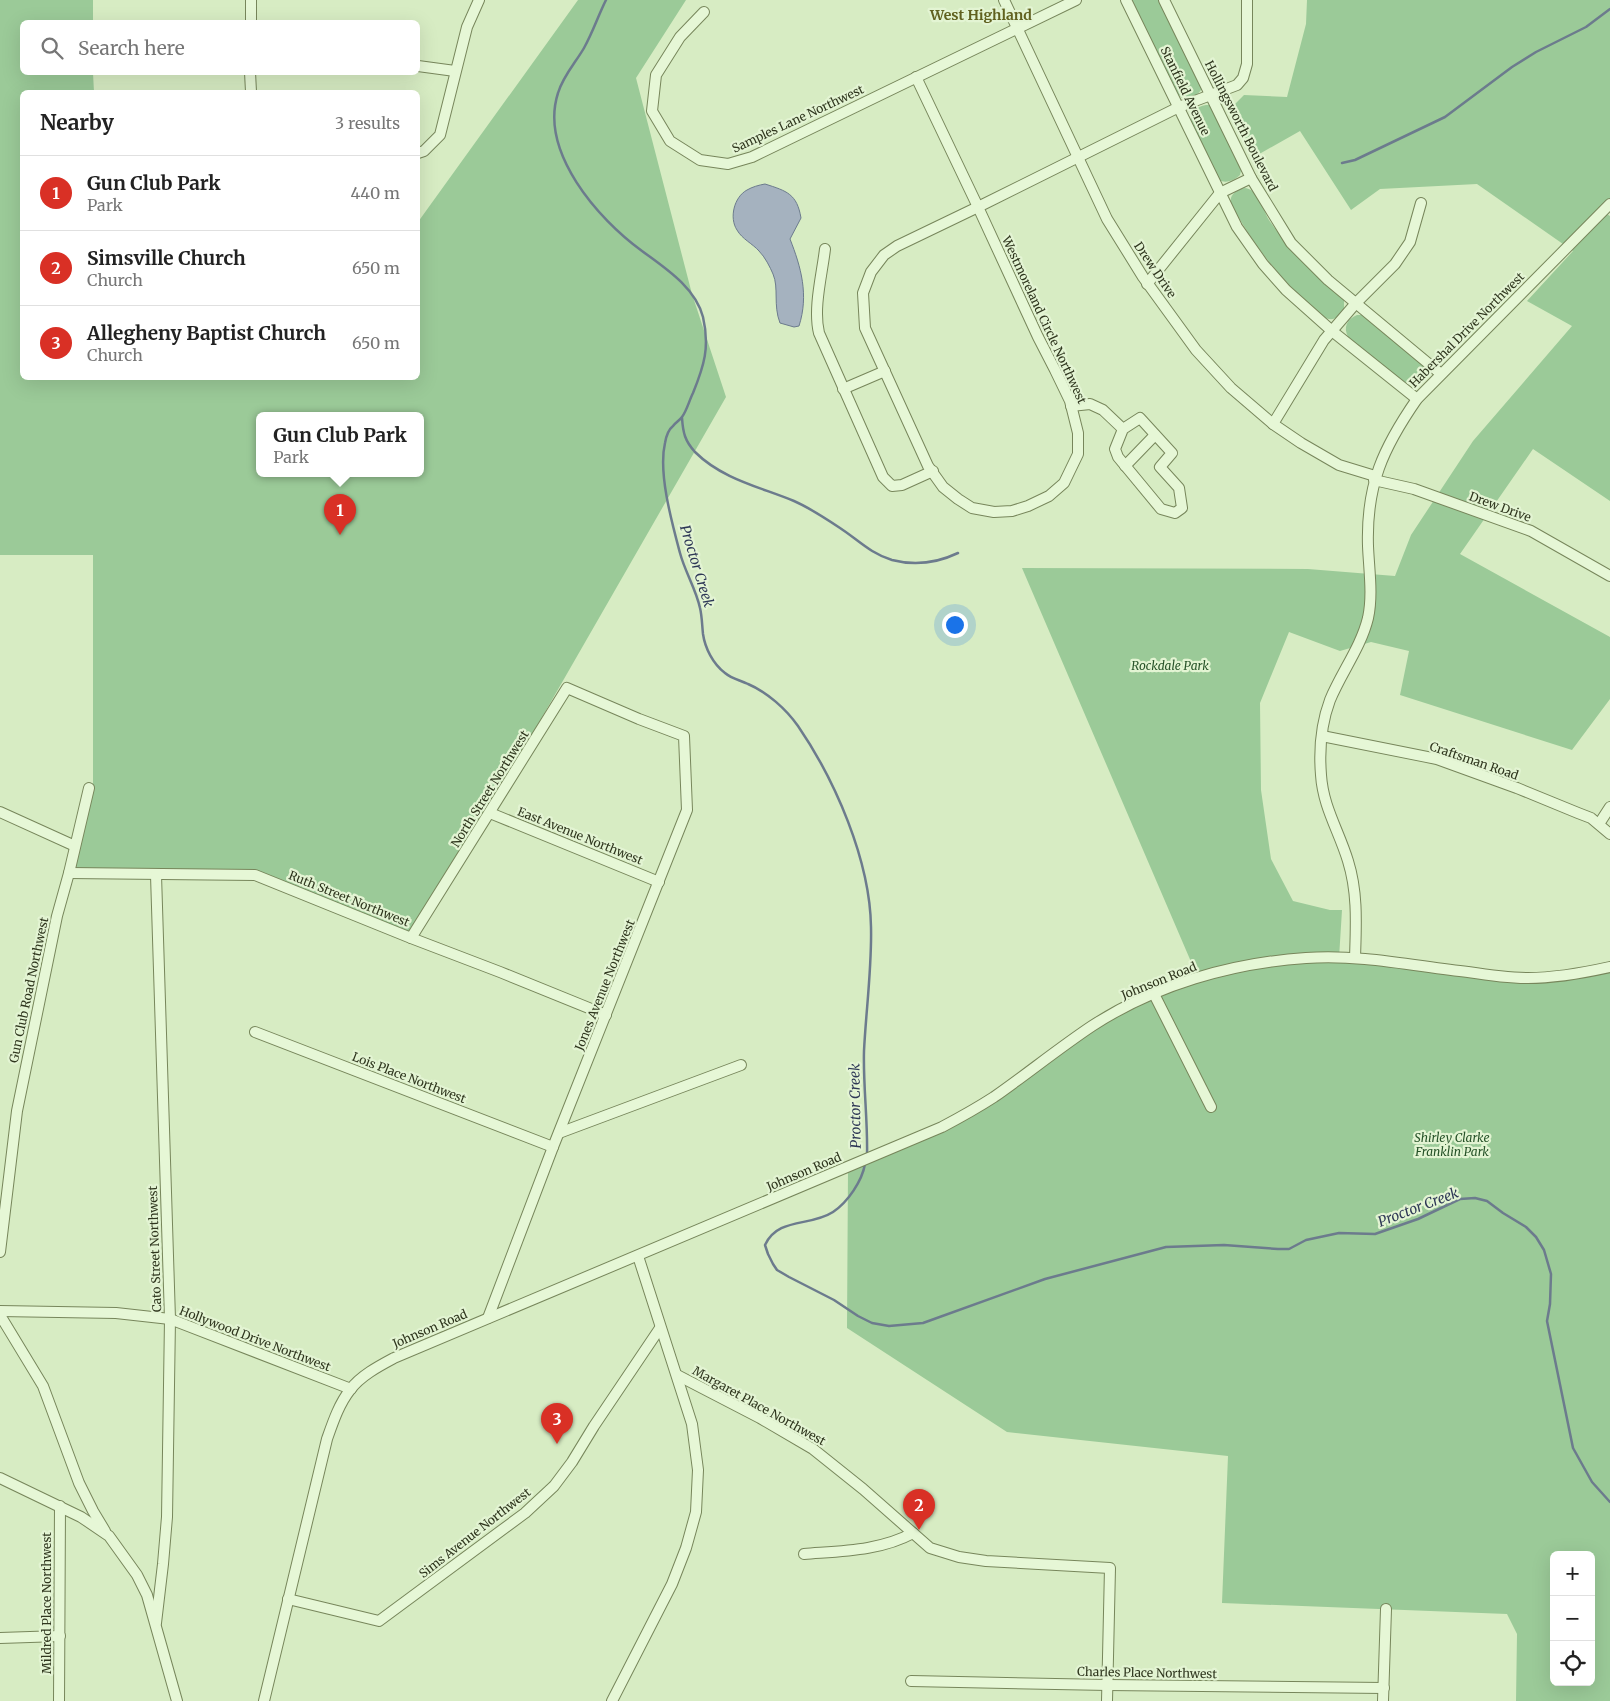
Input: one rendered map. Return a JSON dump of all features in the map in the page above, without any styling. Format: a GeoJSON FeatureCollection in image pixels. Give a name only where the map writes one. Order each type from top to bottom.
{"type":"FeatureCollection","features":[{"type":"Feature","properties":{"kind":"street"},"geometry":{"type":"LineString","coordinates":[[251,0],[251,20]]}},
{"type":"Feature","properties":{"kind":"street"},"geometry":{"type":"LineString","coordinates":[[420,153],[440,135],[468,27],[479,0]]}},
{"type":"Feature","properties":{"kind":"street","name":"Drew Drive"},"geometry":{"type":"LineString","coordinates":[[1004,0],[1107,219],[1148,284],[1196,350],[1231,388],[1273,424],[1339,465],[1414,489],[1531,531],[1610,576]]}},
{"type":"Feature","properties":{"kind":"street","name":"Samples Lane Northwest"},"geometry":{"type":"LineString","coordinates":[[704,12],[680,37],[656,75],[652,111],[670,141],[700,160],[728,164],[752,156],[1076,0]]}},
{"type":"Feature","properties":{"kind":"street","name":"Stanfield Avenue"},"geometry":{"type":"LineString","coordinates":[[1126,0],[1180,107],[1237,227],[1286,290],[1332,331],[1417,399]]}},
{"type":"Feature","properties":{"kind":"street","name":"Hollingsworth Boulevard"},"geometry":{"type":"LineString","coordinates":[[1164,0],[1251,178],[1291,243],[1328,280],[1441,374]]}},
{"type":"Feature","properties":{"kind":"street"},"geometry":{"type":"LineString","coordinates":[[916,77],[978,207],[1180,107],[1237,85],[1243,78],[1247,64],[1247,0]]}},
{"type":"Feature","properties":{"kind":"street"},"geometry":{"type":"LineString","coordinates":[[420,66],[455,72]]}},
{"type":"Feature","properties":{"kind":"street"},"geometry":{"type":"LineString","coordinates":[[250,75],[251,90]]}},
{"type":"Feature","properties":{"kind":"street"},"geometry":{"type":"LineString","coordinates":[[1148,284],[1220,194],[1251,178]]}},
{"type":"Feature","properties":{"kind":"street"},"geometry":{"type":"LineString","coordinates":[[1273,424],[1324,340],[1356,303],[1395,264],[1410,242],[1421,203]]}},
{"type":"Feature","properties":{"kind":"street","name":"Habershal Drive Northwest"},"geometry":{"type":"LineString","coordinates":[[1355,958],[1357,913],[1354,886],[1348,860],[1325,801],[1321,776],[1322,724],[1330,700],[1368,618],[1370,584],[1369,508],[1375,478],[1387,447],[1417,399],[1610,204]]}},
{"type":"Feature","properties":{"kind":"street","name":"Westmoreland Circle Northwest"},"geometry":{"type":"LineString","coordinates":[[978,207],[1071,406],[1078,433],[1078,454],[1064,483],[1049,496],[1012,511],[994,512],[972,508],[958,500],[944,487],[934,471],[928,466],[865,328],[863,293],[871,272],[884,256],[897,246],[978,207]]}},
{"type":"Feature","properties":{"kind":"street"},"geometry":{"type":"LineString","coordinates":[[825,249],[817,323],[819,333],[884,477],[892,486],[902,485],[934,471]]}},
{"type":"Feature","properties":{"kind":"street"},"geometry":{"type":"LineString","coordinates":[[843,389],[884,371]]}},
{"type":"Feature","properties":{"kind":"street"},"geometry":{"type":"LineString","coordinates":[[1071,406],[1090,404],[1103,410],[1123,429]]}},
{"type":"Feature","properties":{"kind":"street"},"geometry":{"type":"LineString","coordinates":[[1140,418],[1155,435],[1172,453],[1160,467],[1179,488],[1182,508],[1175,513],[1162,509],[1118,457],[1116,449],[1123,429],[1140,418]]}},
{"type":"Feature","properties":{"kind":"street"},"geometry":{"type":"LineString","coordinates":[[1125,466],[1155,435]]}},
{"type":"Feature","properties":{"kind":"street","name":"North Street Northwest"},"geometry":{"type":"LineString","coordinates":[[411,938],[567,688],[605,704]]}},
{"type":"Feature","properties":{"kind":"street","name":"Jones Avenue Northwest"},"geometry":{"type":"LineString","coordinates":[[488,1318],[686,810],[684,736],[605,704]]}},
{"type":"Feature","properties":{"kind":"street","name":"Craftsman Road"},"geometry":{"type":"LineString","coordinates":[[1322,736],[1437,759],[1578,813],[1599,824],[1610,834]]}},
{"type":"Feature","properties":{"kind":"street","name":"Gun Club Road Northwest"},"geometry":{"type":"LineString","coordinates":[[0,1252],[17,1111],[57,916],[89,788]]}},
{"type":"Feature","properties":{"kind":"street"},"geometry":{"type":"LineString","coordinates":[[1599,824],[1610,807]]}},
{"type":"Feature","properties":{"kind":"street"},"geometry":{"type":"LineString","coordinates":[[0,812],[76,846]]}},
{"type":"Feature","properties":{"kind":"street","name":"East Avenue Northwest"},"geometry":{"type":"LineString","coordinates":[[490,813],[659,882]]}},
{"type":"Feature","properties":{"kind":"street","name":"Ruth Street Northwest"},"geometry":{"type":"LineString","coordinates":[[69,873],[255,875],[606,1015]]}},
{"type":"Feature","properties":{"kind":"street","name":"Cato Street Northwest"},"geometry":{"type":"LineString","coordinates":[[156,874],[170,1319],[167,1517],[156,1622]]}},
{"type":"Feature","properties":{"kind":"street","name":"Johnson Road"},"geometry":{"type":"LineString","coordinates":[[264,1701],[327,1439],[337,1413],[351,1388],[371,1372],[394,1358],[942,1127],[993,1098],[1092,1026],[1154,994],[1210,974],[1254,964],[1307,958],[1355,958],[1496,976],[1527,978],[1574,975],[1610,967]]}},
{"type":"Feature","properties":{"kind":"street"},"geometry":{"type":"LineString","coordinates":[[1154,994],[1211,1107]]}},
{"type":"Feature","properties":{"kind":"street","name":"Lois Place Northwest"},"geometry":{"type":"LineString","coordinates":[[255,1032],[553,1148]]}},
{"type":"Feature","properties":{"kind":"street"},"geometry":{"type":"LineString","coordinates":[[559,1133],[741,1065]]}},
{"type":"Feature","properties":{"kind":"street"},"geometry":{"type":"LineString","coordinates":[[612,1701],[672,1584],[686,1548],[696,1512],[698,1470],[692,1424],[638,1256]]}},
{"type":"Feature","properties":{"kind":"street"},"geometry":{"type":"LineString","coordinates":[[0,1313],[43,1386],[79,1483],[93,1511],[137,1575],[147,1595],[177,1701]]}},
{"type":"Feature","properties":{"kind":"street","name":"Hollywood Drive Northwest"},"geometry":{"type":"LineString","coordinates":[[0,1313],[116,1313],[170,1319],[351,1388]]}},
{"type":"Feature","properties":{"kind":"street","name":"Sims Avenue Northwest"},"geometry":{"type":"LineString","coordinates":[[288,1600],[379,1621],[427,1586],[525,1513],[554,1486],[572,1462],[660,1328]]}},
{"type":"Feature","properties":{"kind":"street","name":"Margaret Place Northwest"},"geometry":{"type":"LineString","coordinates":[[677,1375],[760,1418],[814,1449],[930,1548],[958,1557],[986,1561],[1110,1568],[1107,1701]]}},
{"type":"Feature","properties":{"kind":"street"},"geometry":{"type":"LineString","coordinates":[[0,1478],[82,1517],[109,1536]]}},
{"type":"Feature","properties":{"kind":"street","name":"Mildred Place Northwest"},"geometry":{"type":"LineString","coordinates":[[60,1506],[60,1701]]}},
{"type":"Feature","properties":{"kind":"street"},"geometry":{"type":"LineString","coordinates":[[804,1554],[860,1550],[900,1540],[913,1533]]}},
{"type":"Feature","properties":{"kind":"street"},"geometry":{"type":"LineString","coordinates":[[1383,1701],[1386,1609]]}},
{"type":"Feature","properties":{"kind":"street"},"geometry":{"type":"LineString","coordinates":[[0,1638],[60,1636]]}},
{"type":"Feature","properties":{"kind":"street","name":"Charles Place Northwest"},"geometry":{"type":"LineString","coordinates":[[910,1681],[1384,1688]]}},
{"type":"Feature","properties":{"kind":"green space"},"geometry":{"type":"Polygon","coordinates":[[[0,0],[93,0],[93,20],[20,20],[20,75],[93,75],[94,90],[20,90],[20,380],[420,380],[420,219],[578,0],[686,0],[636,78],[692,294],[726,397],[414,940],[254,877],[69,875],[93,786],[93,555],[0,555],[0,0]]]}},
{"type":"Feature","properties":{"kind":"green space"},"geometry":{"type":"Polygon","coordinates":[[[1132,0],[1162,0],[1202,88],[1196,95],[1182,98],[1177,93],[1132,0]]]}},
{"type":"Feature","properties":{"kind":"green space"},"geometry":{"type":"Polygon","coordinates":[[[1307,0],[1610,0],[1610,210],[1607,214],[1610,216],[1610,501],[1533,449],[1460,554],[1610,637],[1610,699],[1572,750],[1400,695],[1409,651],[1371,642],[1340,651],[1289,632],[1260,703],[1261,790],[1271,859],[1293,901],[1330,910],[1342,910],[1339,958],[1457,975],[1610,971],[1610,1701],[1516,1701],[1517,1634],[1507,1614],[1222,1603],[1228,1456],[1007,1432],[847,1328],[848,1171],[931,1134],[1072,1038],[1161,991],[1198,978],[1022,568],[1308,569],[1395,576],[1411,535],[1473,441],[1572,326],[1527,301],[1573,251],[1477,184],[1380,189],[1351,210],[1300,131],[1254,157],[1231,108],[1244,95],[1287,97],[1306,24],[1307,0]]]}},
{"type":"Feature","properties":{"kind":"green space"},"geometry":{"type":"Polygon","coordinates":[[[1211,105],[1242,166],[1240,175],[1230,181],[1219,180],[1191,122],[1194,110],[1211,105]]]}},
{"type":"Feature","properties":{"kind":"green space"},"geometry":{"type":"Polygon","coordinates":[[[1244,188],[1253,192],[1260,200],[1269,220],[1286,242],[1344,300],[1344,309],[1338,317],[1329,319],[1317,313],[1285,281],[1256,244],[1231,204],[1232,195],[1244,188]]]}},
{"type":"Feature","properties":{"kind":"green space"},"geometry":{"type":"Polygon","coordinates":[[[1357,315],[1362,315],[1423,364],[1424,370],[1420,379],[1411,384],[1402,381],[1348,337],[1347,324],[1357,315]]]}},
{"type":"Feature","properties":{"kind":"water"},"geometry":{"type":"Polygon","coordinates":[[[765,184],[790,195],[797,204],[801,218],[790,239],[802,281],[803,303],[799,326],[794,327],[780,323],[777,310],[776,285],[772,271],[757,248],[737,230],[733,220],[734,208],[743,193],[756,186],[765,184]]]}},
{"type":"Feature","properties":{"kind":"waterway","name":"Proctor Creek"},"geometry":{"type":"LineString","coordinates":[[606,0],[587,42],[560,87],[554,115],[557,138],[576,182],[591,203],[625,237],[669,271],[686,287],[699,306],[703,317],[706,347],[700,374],[685,411],[670,430],[665,441],[663,469],[667,498],[682,560],[698,601],[704,639],[710,655],[717,665],[730,677],[748,684],[776,702],[798,726],[825,771],[848,822],[857,848],[869,901],[871,927],[870,973],[864,1051],[867,1156]]}},
{"type":"Feature","properties":{"kind":"waterway"},"geometry":{"type":"LineString","coordinates":[[1342,163],[1355,160],[1445,117],[1512,67],[1536,52],[1586,27],[1610,9]]}},
{"type":"Feature","properties":{"kind":"waterway"},"geometry":{"type":"LineString","coordinates":[[682,418],[684,432],[689,444],[695,452],[717,469],[729,476],[806,507],[877,554],[892,560],[917,563],[934,561],[958,553]]}},
{"type":"Feature","properties":{"kind":"waterway","name":"Proctor Creek"},"geometry":{"type":"LineString","coordinates":[[865,1164],[858,1184],[839,1208],[824,1217],[786,1226],[771,1236],[765,1245],[777,1270],[834,1300],[858,1316],[872,1323],[889,1326],[923,1323],[1045,1279],[1166,1247],[1224,1245],[1289,1249],[1306,1240],[1339,1233],[1375,1234],[1418,1219],[1460,1199],[1475,1198],[1487,1201],[1526,1227],[1536,1237],[1544,1250],[1551,1274],[1550,1304],[1547,1321],[1573,1448],[1592,1482],[1610,1502]]}},
{"type":"Feature","properties":{"kind":"place","name":"Gun Club Park"},"geometry":{"type":"Point","coordinates":[340,535]}},
{"type":"Feature","properties":{"kind":"place","name":"Allegheny Baptist Church"},"geometry":{"type":"Point","coordinates":[557,1444]}},
{"type":"Feature","properties":{"kind":"place","name":"Simsville Church"},"geometry":{"type":"Point","coordinates":[919,1530]}},
{"type":"Feature","properties":{"kind":"district","name":"West Highland"},"geometry":{"type":"Point","coordinates":[981,15]}},
{"type":"Feature","properties":{"kind":"park label","name":"Rockdale Park"},"geometry":{"type":"Point","coordinates":[1170,666]}},
{"type":"Feature","properties":{"kind":"park label","name":"Shirley Clarke Franklin Park"},"geometry":{"type":"Point","coordinates":[1452,1145]}}]}
